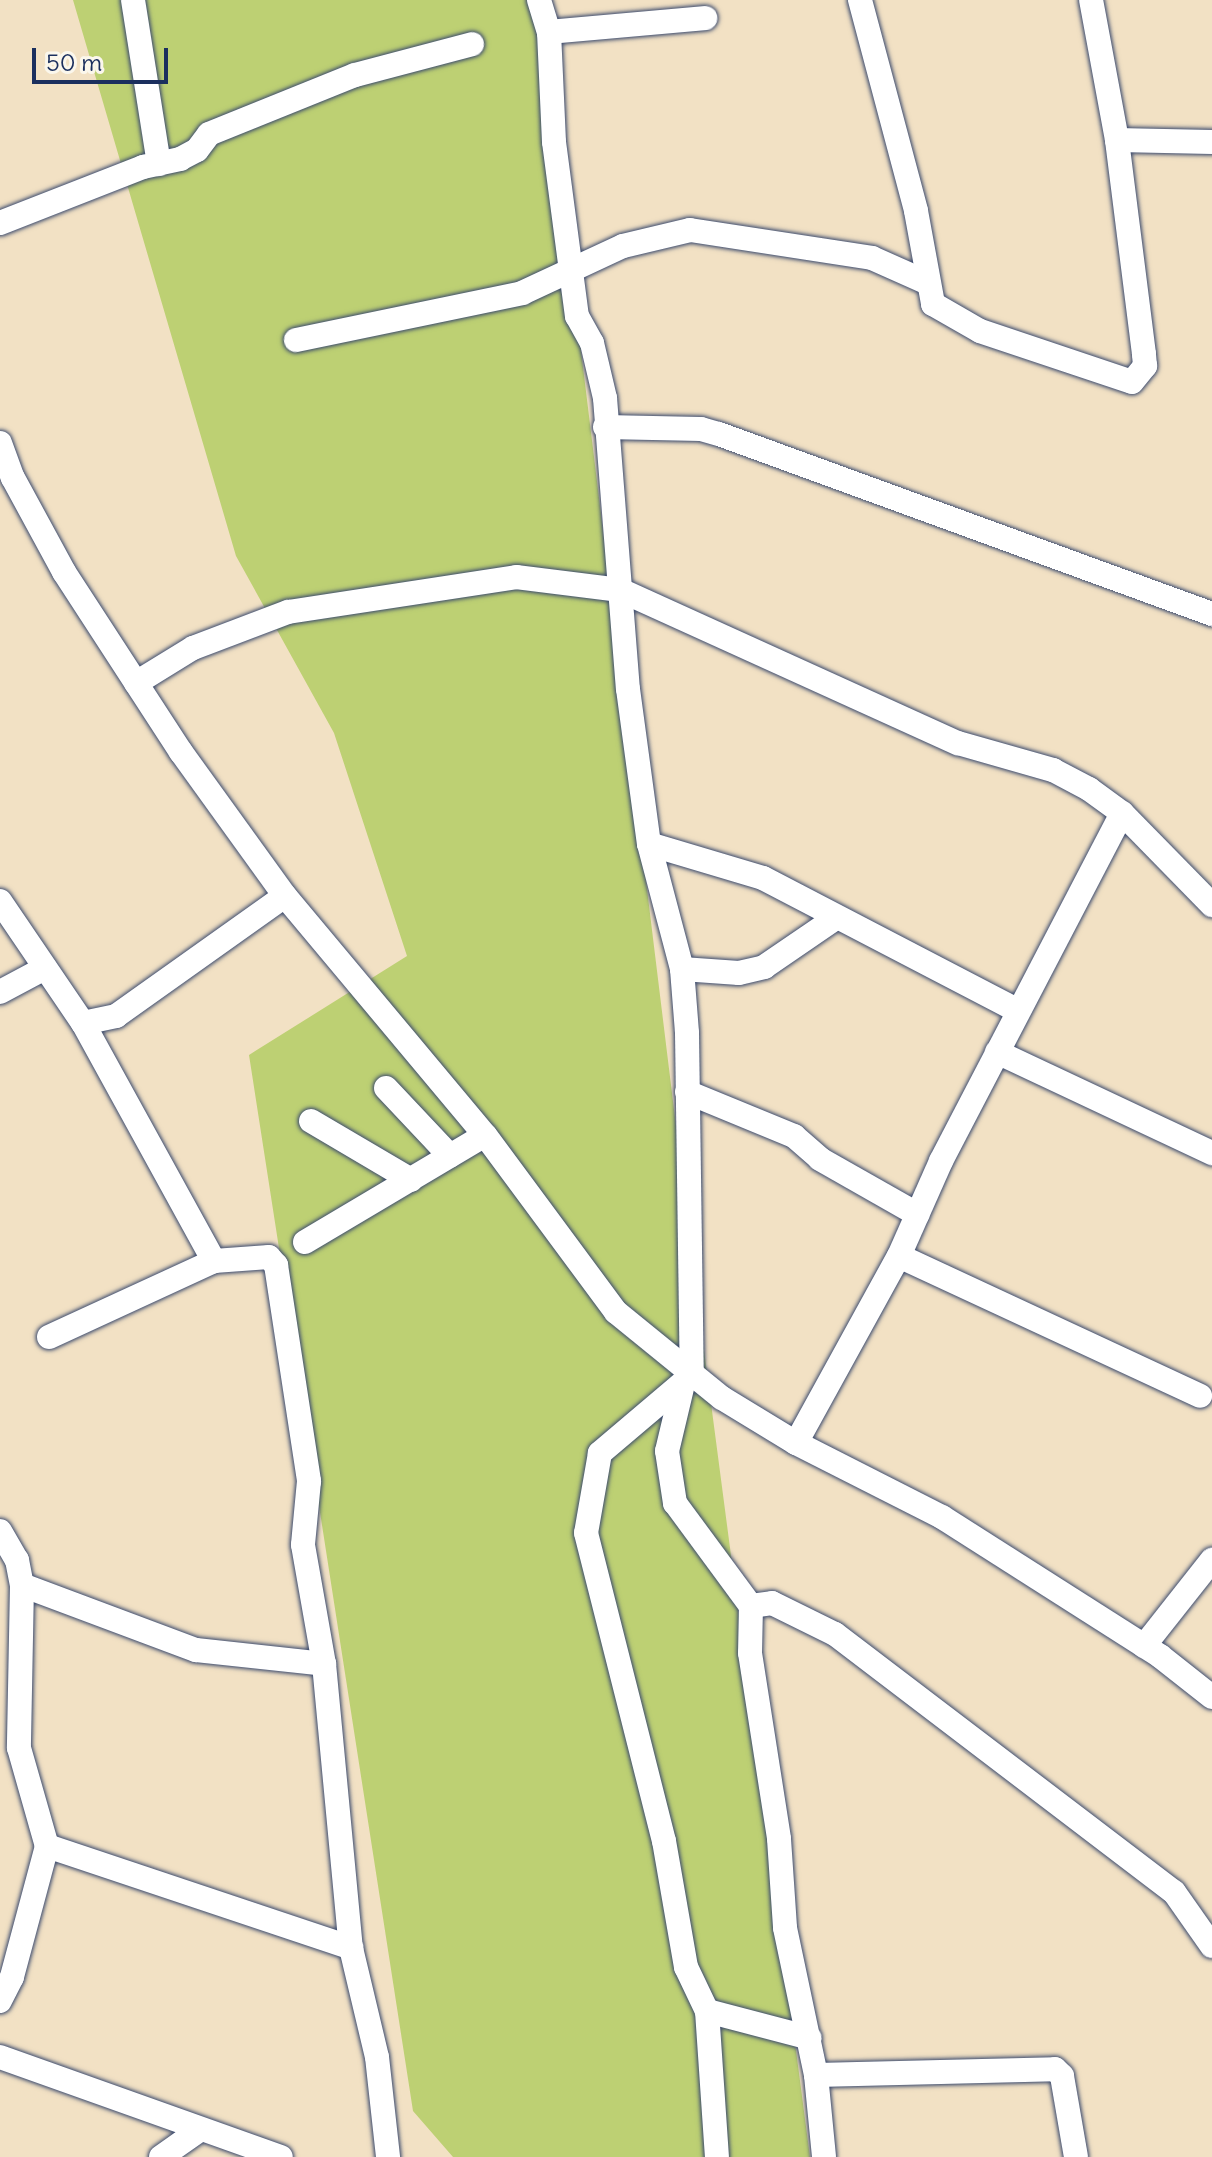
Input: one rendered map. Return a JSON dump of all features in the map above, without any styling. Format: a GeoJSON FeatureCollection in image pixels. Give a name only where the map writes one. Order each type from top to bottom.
{"type":"FeatureCollection","features":[{"type":"Feature","properties":{"kind":"street"},"geometry":{"type":"LineString","coordinates":[[133,0],[159,164]]}},
{"type":"Feature","properties":{"kind":"street"},"geometry":{"type":"LineString","coordinates":[[539,0],[549,32],[554,142],[577,316],[600,367],[620,590],[649,844],[682,969],[687,1092],[687,1380],[667,1451],[675,1503],[751,1606],[750,1653],[779,1839],[785,1928],[810,2038],[824,2157]]}},
{"type":"Feature","properties":{"kind":"street"},"geometry":{"type":"LineString","coordinates":[[860,0],[916,211],[926,282],[933,304],[980,331],[1132,382],[1145,366],[1117,140],[1091,0]]}},
{"type":"Feature","properties":{"kind":"street"},"geometry":{"type":"LineString","coordinates":[[549,32],[705,18]]}},
{"type":"Feature","properties":{"kind":"street"},"geometry":{"type":"LineString","coordinates":[[0,223],[197,150],[209,134],[355,75],[472,44]]}},
{"type":"Feature","properties":{"kind":"street"},"geometry":{"type":"LineString","coordinates":[[1117,140],[1212,142]]}},
{"type":"Feature","properties":{"kind":"street"},"geometry":{"type":"LineString","coordinates":[[296,340],[522,293],[651,236],[690,230],[803,243],[872,258],[926,282]]}},
{"type":"Feature","properties":{"kind":"street"},"geometry":{"type":"LineString","coordinates":[[605,427],[701,429],[719,434],[1212,614]]}},
{"type":"Feature","properties":{"kind":"street"},"geometry":{"type":"LineString","coordinates":[[0,443],[13,478],[64,572],[136,683],[285,896],[485,1135],[616,1312],[687,1380],[796,1443],[942,1517],[1144,1646],[1212,1697]]}},
{"type":"Feature","properties":{"kind":"street"},"geometry":{"type":"LineString","coordinates":[[136,683],[193,648],[288,612],[516,577],[620,590],[958,743],[1053,770],[1122,813],[1212,905]]}},
{"type":"Feature","properties":{"kind":"street"},"geometry":{"type":"LineString","coordinates":[[796,1443],[899,1256],[997,1052],[1122,813]]}},
{"type":"Feature","properties":{"kind":"street"},"geometry":{"type":"LineString","coordinates":[[649,844],[763,878],[1019,1011]]}},
{"type":"Feature","properties":{"kind":"street"},"geometry":{"type":"LineString","coordinates":[[83,1023],[116,1016],[285,896]]}},
{"type":"Feature","properties":{"kind":"street"},"geometry":{"type":"LineString","coordinates":[[0,901],[83,1023],[214,1261]]}},
{"type":"Feature","properties":{"kind":"street"},"geometry":{"type":"LineString","coordinates":[[682,969],[739,973],[764,967],[837,917]]}},
{"type":"Feature","properties":{"kind":"street"},"geometry":{"type":"LineString","coordinates":[[0,992],[45,968]]}},
{"type":"Feature","properties":{"kind":"street"},"geometry":{"type":"LineString","coordinates":[[997,1052],[1212,1153]]}},
{"type":"Feature","properties":{"kind":"street"},"geometry":{"type":"LineString","coordinates":[[386,1088],[450,1156]]}},
{"type":"Feature","properties":{"kind":"street"},"geometry":{"type":"LineString","coordinates":[[687,1092],[794,1136],[820,1159],[917,1214]]}},
{"type":"Feature","properties":{"kind":"street"},"geometry":{"type":"LineString","coordinates":[[311,1121],[411,1180]]}},
{"type":"Feature","properties":{"kind":"street"},"geometry":{"type":"LineString","coordinates":[[305,1242],[485,1135]]}},
{"type":"Feature","properties":{"kind":"street"},"geometry":{"type":"LineString","coordinates":[[899,1256],[1200,1396]]}},
{"type":"Feature","properties":{"kind":"street"},"geometry":{"type":"LineString","coordinates":[[49,1337],[214,1261],[269,1257],[276,1265],[309,1481],[303,1545],[324,1664],[351,1948],[377,2057],[388,2157]]}},
{"type":"Feature","properties":{"kind":"street"},"geometry":{"type":"LineString","coordinates":[[687,1380],[600,1453],[586,1533],[664,1841],[686,1967],[707,2011],[717,2157]]}},
{"type":"Feature","properties":{"kind":"street"},"geometry":{"type":"LineString","coordinates":[[0,1531],[17,1560],[22,1585],[10,1744],[47,1846],[0,2001]]}},
{"type":"Feature","properties":{"kind":"street"},"geometry":{"type":"LineString","coordinates":[[1144,1646],[1212,1560]]}},
{"type":"Feature","properties":{"kind":"street"},"geometry":{"type":"LineString","coordinates":[[22,1585],[196,1650],[324,1664]]}},
{"type":"Feature","properties":{"kind":"street"},"geometry":{"type":"LineString","coordinates":[[751,1606],[772,1603],[835,1634],[1174,1892],[1212,1946]]}},
{"type":"Feature","properties":{"kind":"street"},"geometry":{"type":"LineString","coordinates":[[47,1846],[351,1948]]}},
{"type":"Feature","properties":{"kind":"street"},"geometry":{"type":"LineString","coordinates":[[707,2011],[810,2038]]}},
{"type":"Feature","properties":{"kind":"street"},"geometry":{"type":"LineString","coordinates":[[0,2057],[198,2131],[281,2157]]}},
{"type":"Feature","properties":{"kind":"street"},"geometry":{"type":"LineString","coordinates":[[816,2075],[1055,2069],[1062,2076],[1076,2157]]}},
{"type":"Feature","properties":{"kind":"street"},"geometry":{"type":"LineString","coordinates":[[161,2157],[198,2131]]}},
{"type":"Feature","properties":{"kind":"green space"},"geometry":{"type":"Polygon","coordinates":[[[73,0],[538,0],[696,1289],[810,2157],[453,2157],[413,2111],[249,1055],[407,956],[334,733],[236,556],[73,0]]]}}]}
